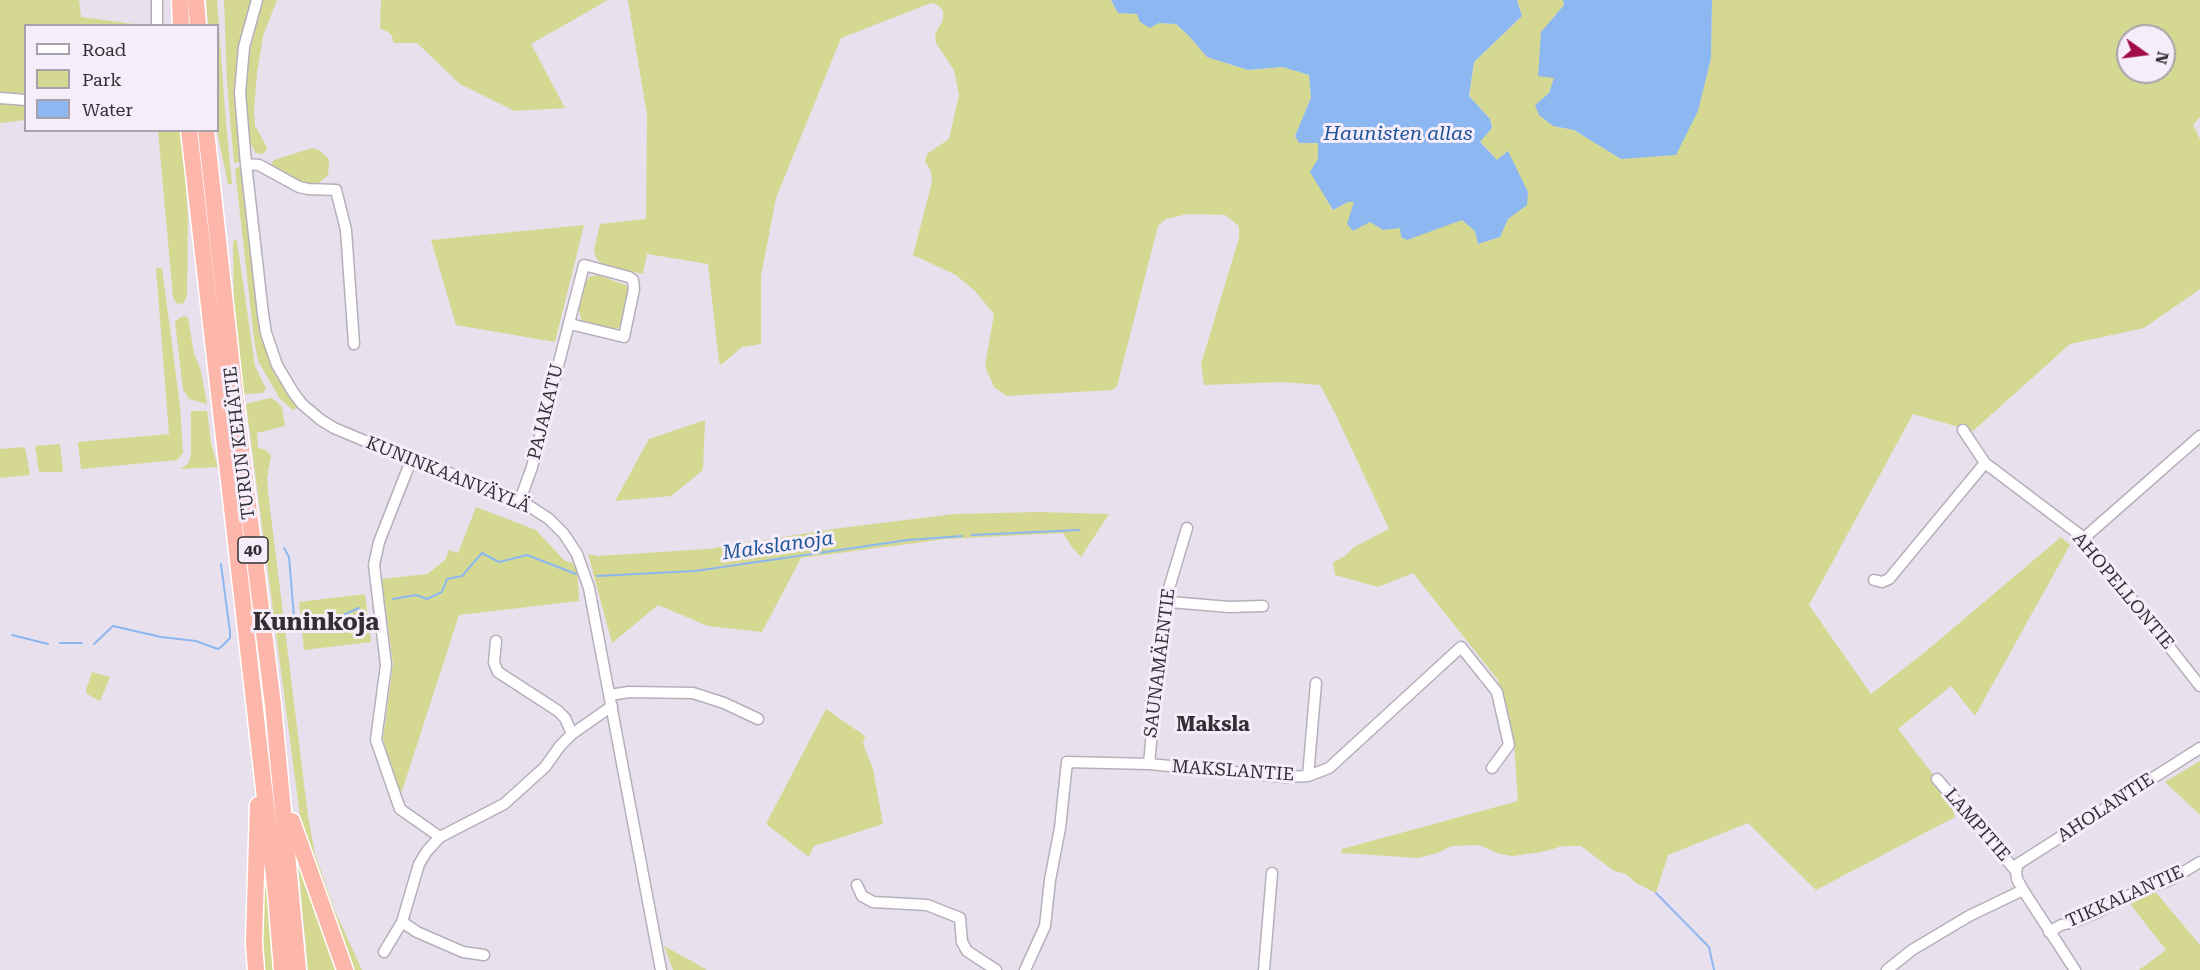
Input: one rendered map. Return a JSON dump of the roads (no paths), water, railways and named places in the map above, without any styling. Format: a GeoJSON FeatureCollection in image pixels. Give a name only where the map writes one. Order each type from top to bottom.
{"type":"FeatureCollection","features":[{"type":"Feature","properties":{"kind":"highway"},"geometry":{"type":"LineString","coordinates":[[180,0],[181,24]]}},
{"type":"Feature","properties":{"kind":"highway"},"geometry":{"type":"LineString","coordinates":[[196,0],[198,24]]}},
{"type":"Feature","properties":{"kind":"highway","name":"TURUN KEHÄTIE"},"geometry":{"type":"LineString","coordinates":[[189,132],[260,747],[282,970]]}},
{"type":"Feature","properties":{"kind":"highway","name":"TURUN KEHÄTIE"},"geometry":{"type":"LineString","coordinates":[[206,132],[227,332],[282,789],[298,970]]}},
{"type":"Feature","properties":{"kind":"highway"},"geometry":{"type":"LineString","coordinates":[[256,970],[254,943],[260,747]]}},
{"type":"Feature","properties":{"kind":"highway"},"geometry":{"type":"LineString","coordinates":[[282,789],[320,905],[345,970]]}},
{"type":"Feature","properties":{"kind":"highway"},"geometry":{"type":"LineString","coordinates":[[246,970],[254,943]]}},
{"type":"Feature","properties":{"kind":"street"},"geometry":{"type":"LineString","coordinates":[[157,0],[157,24]]}},
{"type":"Feature","properties":{"kind":"street","name":"KUNINKAANVÄYLÄ"},"geometry":{"type":"LineString","coordinates":[[257,0],[247,32],[240,75],[246,164],[265,323],[271,351],[284,380],[302,404],[334,428],[520,500],[541,513],[570,543],[581,563],[589,588],[661,970]]}},
{"type":"Feature","properties":{"kind":"street"},"geometry":{"type":"LineString","coordinates":[[0,98],[24,100]]}},
{"type":"Feature","properties":{"kind":"street"},"geometry":{"type":"LineString","coordinates":[[246,164],[259,165],[299,187],[336,190],[346,230],[354,344]]}},
{"type":"Feature","properties":{"kind":"street","name":"PAJAKATU"},"geometry":{"type":"LineString","coordinates":[[520,500],[532,467],[584,265],[633,280],[634,289],[624,337],[570,324]]}},
{"type":"Feature","properties":{"kind":"street","name":"AHOPELLONTIE"},"geometry":{"type":"LineString","coordinates":[[1963,430],[1985,463],[2084,538],[2200,686]]}},
{"type":"Feature","properties":{"kind":"street"},"geometry":{"type":"LineString","coordinates":[[2084,538],[2200,436]]}},
{"type":"Feature","properties":{"kind":"street"},"geometry":{"type":"LineString","coordinates":[[412,458],[379,542],[374,565],[386,665],[376,740],[400,809],[440,837]]}},
{"type":"Feature","properties":{"kind":"street"},"geometry":{"type":"LineString","coordinates":[[1874,580],[1882,582],[1889,579],[1985,463]]}},
{"type":"Feature","properties":{"kind":"street","name":"SAUNAMÄENTIE"},"geometry":{"type":"LineString","coordinates":[[1149,764],[1164,605],[1187,528]]}},
{"type":"Feature","properties":{"kind":"street"},"geometry":{"type":"LineString","coordinates":[[1164,605],[1170,602],[1229,607],[1263,606]]}},
{"type":"Feature","properties":{"kind":"street"},"geometry":{"type":"LineString","coordinates":[[496,641],[495,663],[498,672],[558,711],[566,718],[572,734]]}},
{"type":"Feature","properties":{"kind":"street","name":"MAKSLANTIE"},"geometry":{"type":"LineString","coordinates":[[1025,970],[1046,926],[1050,880],[1067,762],[1149,764],[1238,774],[1308,776],[1329,768],[1461,647],[1497,692],[1509,745],[1492,768]]}},
{"type":"Feature","properties":{"kind":"street"},"geometry":{"type":"LineString","coordinates":[[1308,776],[1316,683]]}},
{"type":"Feature","properties":{"kind":"street"},"geometry":{"type":"LineString","coordinates":[[610,694],[693,693],[724,703],[758,719]]}},
{"type":"Feature","properties":{"kind":"street"},"geometry":{"type":"LineString","coordinates":[[384,952],[402,921],[419,864],[427,850],[440,837],[504,804],[545,767],[572,734],[612,706]]}},
{"type":"Feature","properties":{"kind":"street","name":"AHOLANTIE"},"geometry":{"type":"LineString","coordinates":[[2016,871],[2019,864],[2200,748]]}},
{"type":"Feature","properties":{"kind":"street","name":"LAMPITIE"},"geometry":{"type":"LineString","coordinates":[[1937,779],[2016,871]]}},
{"type":"Feature","properties":{"kind":"street","name":"TIKKALANTIE"},"geometry":{"type":"LineString","coordinates":[[2049,932],[2061,925],[2098,912],[2130,895],[2170,880],[2200,862]]}},
{"type":"Feature","properties":{"kind":"street","name":"TIKKALANTIE"},"geometry":{"type":"LineString","coordinates":[[2016,871],[2017,879],[2023,890],[2075,970]]}},
{"type":"Feature","properties":{"kind":"street"},"geometry":{"type":"LineString","coordinates":[[1264,970],[1272,873]]}},
{"type":"Feature","properties":{"kind":"street"},"geometry":{"type":"LineString","coordinates":[[857,885],[862,896],[873,902],[927,905],[960,918],[962,942],[967,951],[996,970]]}},
{"type":"Feature","properties":{"kind":"street"},"geometry":{"type":"LineString","coordinates":[[1887,970],[1912,950],[1960,922],[2023,890]]}},
{"type":"Feature","properties":{"kind":"street"},"geometry":{"type":"LineString","coordinates":[[402,921],[417,932],[463,952],[484,955]]}},
{"type":"Feature","properties":{"kind":"water","name":"Haunisten allas"},"geometry":{"type":"Polygon","coordinates":[[[1111,0],[1517,0],[1522,16],[1474,62],[1469,96],[1490,119],[1492,128],[1480,142],[1497,160],[1508,151],[1528,192],[1527,205],[1508,219],[1500,237],[1478,244],[1475,231],[1462,220],[1407,240],[1401,237],[1400,228],[1383,230],[1370,222],[1353,231],[1347,224],[1354,202],[1348,202],[1333,210],[1310,172],[1318,159],[1318,143],[1299,143],[1295,136],[1311,98],[1309,75],[1283,67],[1248,70],[1207,57],[1176,24],[1159,23],[1150,28],[1140,22],[1137,14],[1118,13],[1111,0]]]}},
{"type":"Feature","properties":{"kind":"water"},"geometry":{"type":"Polygon","coordinates":[[[1563,0],[1712,0],[1711,58],[1698,111],[1676,155],[1621,159],[1574,130],[1553,126],[1539,115],[1535,105],[1549,93],[1554,78],[1538,76],[1541,32],[1564,5],[1563,0]]]}},
{"type":"Feature","properties":{"kind":"waterway","name":"Makslanoja"},"geometry":{"type":"LineString","coordinates":[[972,535],[1079,530]]}},
{"type":"Feature","properties":{"kind":"waterway","name":"Makslanoja"},"geometry":{"type":"LineString","coordinates":[[597,576],[695,571],[908,540],[962,536]]}},
{"type":"Feature","properties":{"kind":"waterway","name":"Makslanoja"},"geometry":{"type":"LineString","coordinates":[[284,548],[289,557],[294,617],[311,629],[359,608]]}},
{"type":"Feature","properties":{"kind":"waterway","name":"Makslanoja"},"geometry":{"type":"LineString","coordinates":[[393,599],[416,595],[427,599],[442,592],[447,579],[462,576],[482,553],[499,562],[527,555],[576,574]]}},
{"type":"Feature","properties":{"kind":"waterway","name":"Makslanoja"},"geometry":{"type":"LineString","coordinates":[[94,644],[113,626],[161,637],[196,641],[218,649],[230,638],[221,564]]}},
{"type":"Feature","properties":{"kind":"waterway","name":"Makslanoja"},"geometry":{"type":"LineString","coordinates":[[12,635],[48,644]]}},
{"type":"Feature","properties":{"kind":"waterway","name":"Makslanoja"},"geometry":{"type":"LineString","coordinates":[[60,643],[82,643]]}},
{"type":"Feature","properties":{"kind":"waterway"},"geometry":{"type":"LineString","coordinates":[[1656,893],[1709,947],[1714,970]]}},
{"type":"Feature","properties":{"kind":"district","name":"Kuninkoja"},"geometry":{"type":"Point","coordinates":[316,623]}},
{"type":"Feature","properties":{"kind":"district","name":"Maksla"},"geometry":{"type":"Point","coordinates":[1213,725]}}]}
